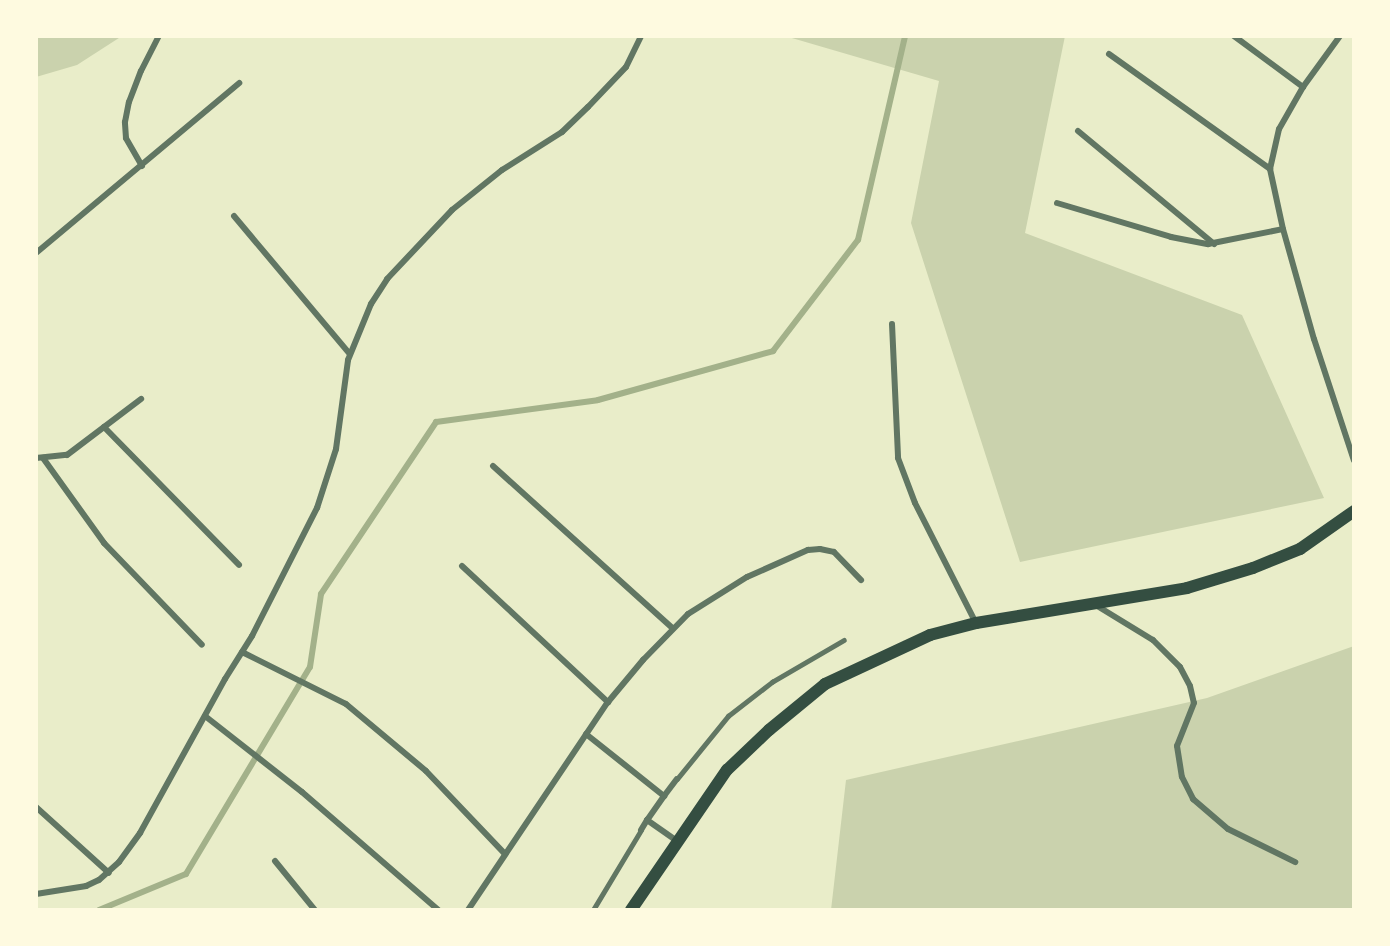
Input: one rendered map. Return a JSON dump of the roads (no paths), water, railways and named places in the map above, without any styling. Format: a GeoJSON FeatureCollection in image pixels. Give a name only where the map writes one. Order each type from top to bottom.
{"type":"FeatureCollection","features":[{"type":"Feature","properties":{"kind":"main road"},"geometry":{"type":"LineString","coordinates":[[631,910],[727,770],[769,730],[825,684],[930,635],[976,623],[1187,588],[1253,568],[1300,549],[1354,511]]}},
{"type":"Feature","properties":{"kind":"street"},"geometry":{"type":"LineString","coordinates":[[142,166],[126,138],[125,123],[129,102],[141,71],[159,36]]}},
{"type":"Feature","properties":{"kind":"street"},"geometry":{"type":"LineString","coordinates":[[36,894],[86,886],[109,873],[140,833],[289,567],[329,476],[350,354],[371,304],[406,256],[452,210],[502,170],[561,132],[588,107],[626,67],[641,36]]}},
{"type":"Feature","properties":{"kind":"street"},"geometry":{"type":"LineString","coordinates":[[1234,36],[1303,87]]}},
{"type":"Feature","properties":{"kind":"street"},"geometry":{"type":"LineString","coordinates":[[1340,36],[1303,87],[1279,129],[1270,169],[1283,229],[1314,339],[1354,461]]}},
{"type":"Feature","properties":{"kind":"street"},"geometry":{"type":"LineString","coordinates":[[1108,54],[1270,169]]}},
{"type":"Feature","properties":{"kind":"street"},"geometry":{"type":"LineString","coordinates":[[36,253],[239,83]]}},
{"type":"Feature","properties":{"kind":"street"},"geometry":{"type":"LineString","coordinates":[[1078,131],[1214,244]]}},
{"type":"Feature","properties":{"kind":"street"},"geometry":{"type":"LineString","coordinates":[[1056,203],[1171,237],[1214,244],[1283,229]]}},
{"type":"Feature","properties":{"kind":"street"},"geometry":{"type":"LineString","coordinates":[[234,216],[350,354]]}},
{"type":"Feature","properties":{"kind":"street"},"geometry":{"type":"LineString","coordinates":[[892,324],[898,458],[915,503],[976,623]]}},
{"type":"Feature","properties":{"kind":"street"},"geometry":{"type":"LineString","coordinates":[[40,458],[67,455],[141,399]]}},
{"type":"Feature","properties":{"kind":"street"},"geometry":{"type":"LineString","coordinates":[[104,427],[239,565]]}},
{"type":"Feature","properties":{"kind":"street"},"geometry":{"type":"LineString","coordinates":[[40,458],[104,543],[202,645]]}},
{"type":"Feature","properties":{"kind":"street"},"geometry":{"type":"LineString","coordinates":[[493,466],[672,628]]}},
{"type":"Feature","properties":{"kind":"street"},"geometry":{"type":"LineString","coordinates":[[468,910],[504,853],[608,702],[672,628],[688,614],[729,587],[778,562],[808,550],[820,549],[834,552],[847,562],[861,580]]}},
{"type":"Feature","properties":{"kind":"street"},"geometry":{"type":"LineString","coordinates":[[462,566],[608,702]]}},
{"type":"Feature","properties":{"kind":"street"},"geometry":{"type":"LineString","coordinates":[[1094,604],[1152,640],[1180,667],[1191,687],[1194,702],[1177,746],[1182,777],[1193,799],[1227,829],[1294,862]]}},
{"type":"Feature","properties":{"kind":"street"},"geometry":{"type":"LineString","coordinates":[[242,652],[346,704],[426,771],[504,853]]}},
{"type":"Feature","properties":{"kind":"street"},"geometry":{"type":"LineString","coordinates":[[205,716],[303,792],[438,910]]}},
{"type":"Feature","properties":{"kind":"street"},"geometry":{"type":"LineString","coordinates":[[586,734],[664,796]]}},
{"type":"Feature","properties":{"kind":"street"},"geometry":{"type":"LineString","coordinates":[[641,831],[677,779]]}},
{"type":"Feature","properties":{"kind":"street"},"geometry":{"type":"LineString","coordinates":[[36,807],[109,873]]}},
{"type":"Feature","properties":{"kind":"street"},"geometry":{"type":"LineString","coordinates":[[647,820],[678,842]]}},
{"type":"Feature","properties":{"kind":"street"},"geometry":{"type":"LineString","coordinates":[[275,861],[315,910]]}},
{"type":"Feature","properties":{"kind":"lane"},"geometry":{"type":"LineString","coordinates":[[677,779],[728,716],[772,682],[844,640]]}},
{"type":"Feature","properties":{"kind":"lane"},"geometry":{"type":"LineString","coordinates":[[593,910],[641,831]]}},
{"type":"Feature","properties":{"kind":"waterway"},"geometry":{"type":"LineString","coordinates":[[99,910],[186,874],[310,667],[321,594],[436,422],[598,400],[773,351],[858,240],[905,36]]}}]}
